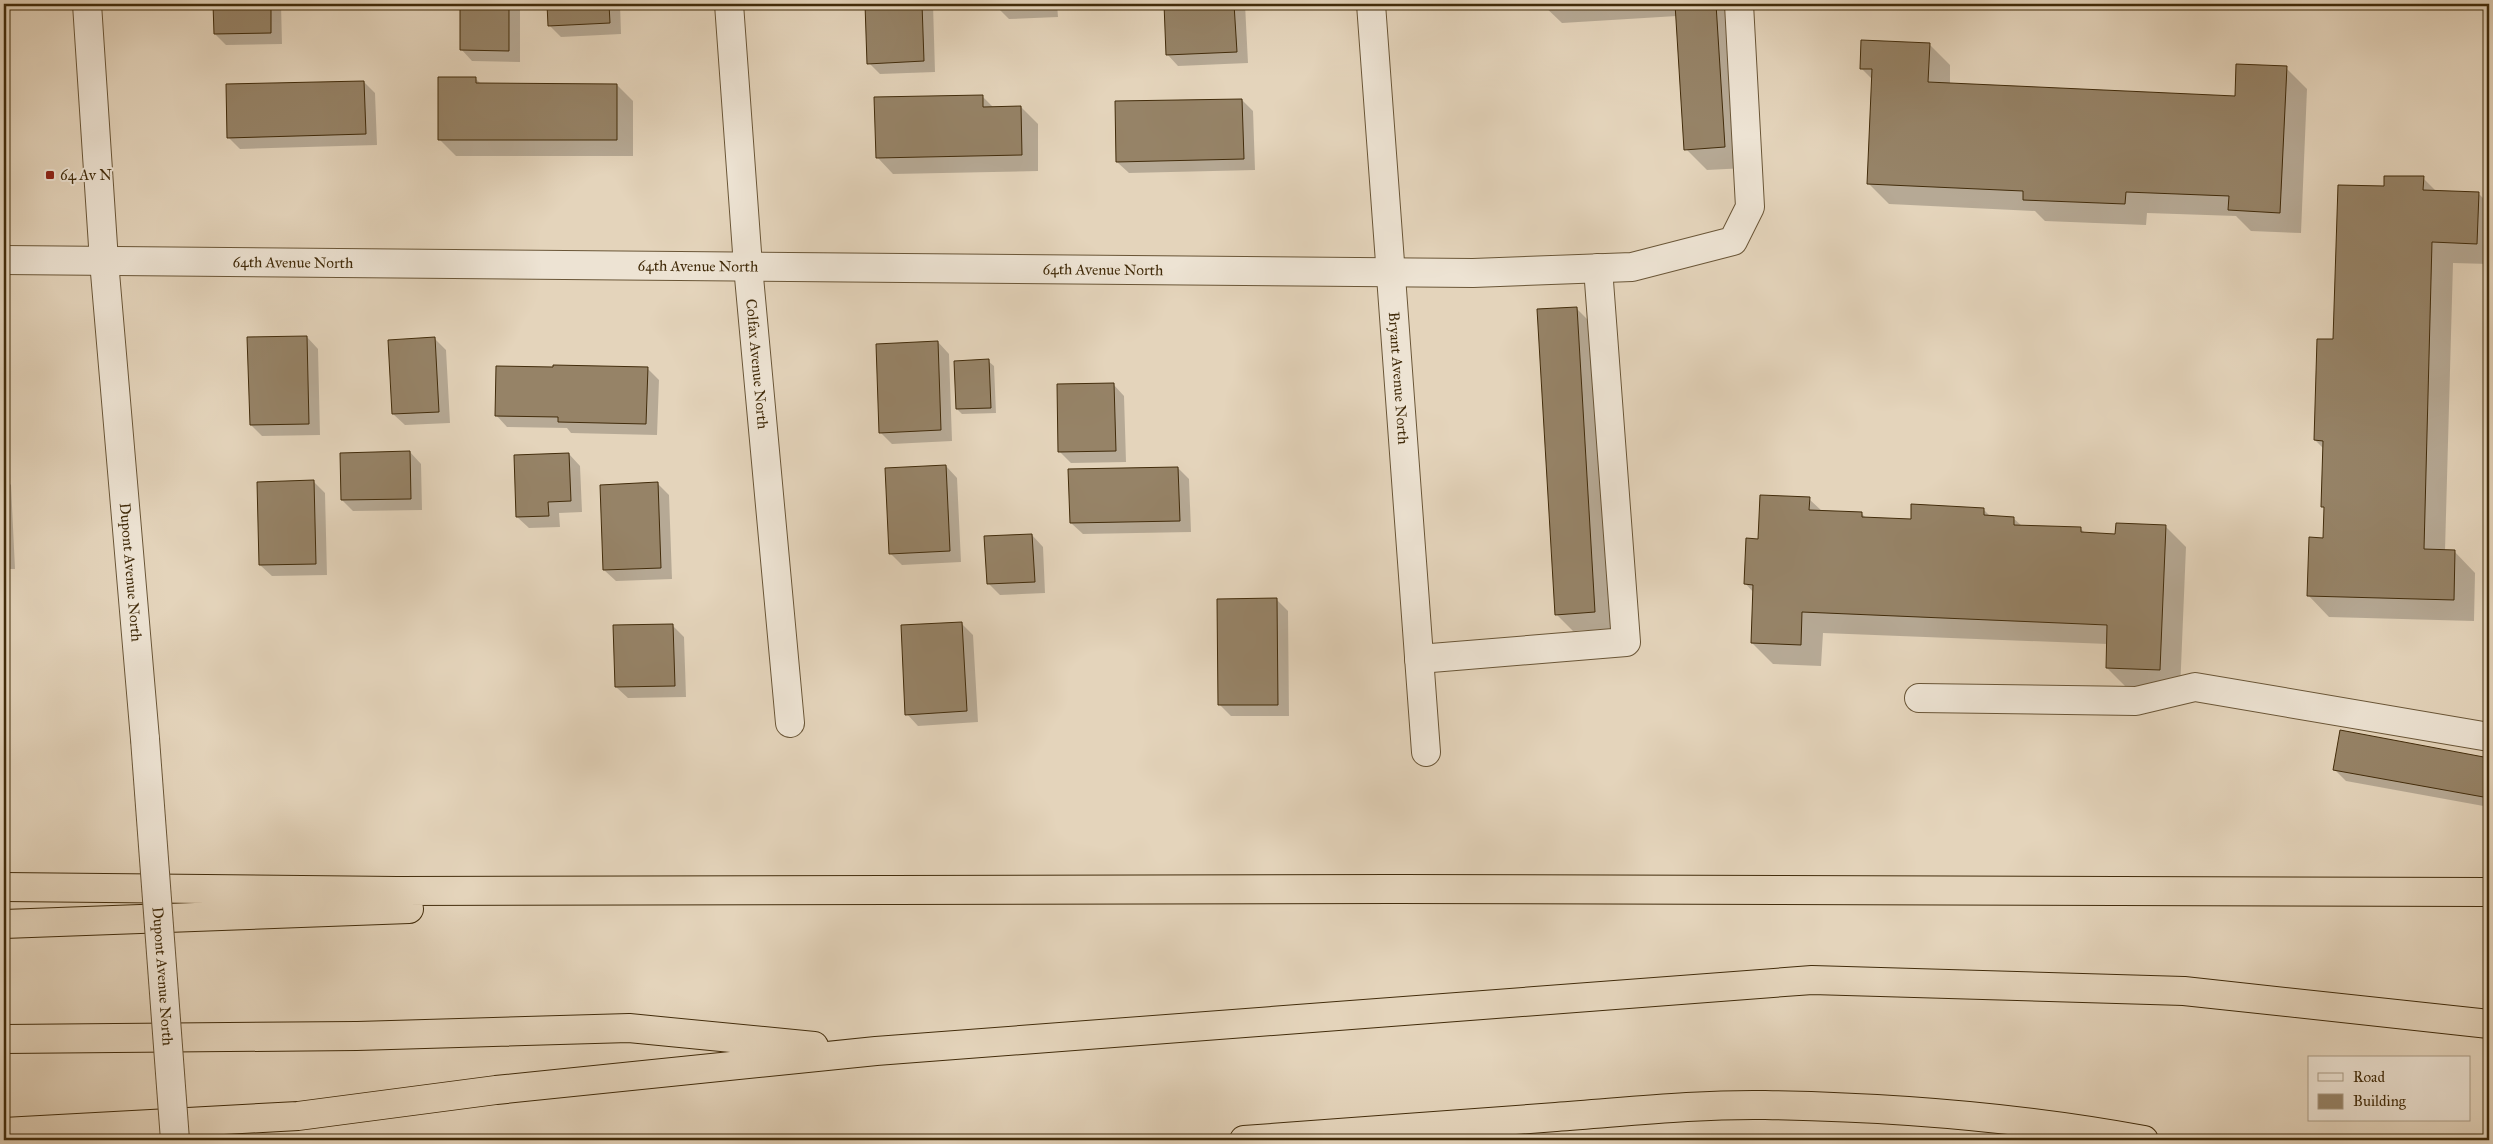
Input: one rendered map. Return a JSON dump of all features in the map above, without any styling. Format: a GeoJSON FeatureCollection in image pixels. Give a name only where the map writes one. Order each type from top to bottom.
{"type":"FeatureCollection","features":[{"type":"Feature","properties":{"kind":"highway"},"geometry":{"type":"LineString","coordinates":[[4,887],[387,891],[1404,889],[2489,892]]}},
{"type":"Feature","properties":{"kind":"highway"},"geometry":{"type":"LineString","coordinates":[[4,924],[875,890]]}},
{"type":"Feature","properties":{"kind":"highway"},"geometry":{"type":"LineString","coordinates":[[4,1132],[298,1116],[496,1090],[876,1051],[1812,980],[2184,990],[2489,1024]]}},
{"type":"Feature","properties":{"kind":"highway"},"geometry":{"type":"LineString","coordinates":[[4,1039],[357,1036],[629,1028],[876,1051]]}},
{"type":"Feature","properties":{"kind":"highway"},"geometry":{"type":"LineString","coordinates":[[1244,1140],[1678,1107],[1764,1105],[1913,1111],[1979,1116],[2052,1124],[2144,1140]]}},
{"type":"Feature","properties":{"kind":"street","name":"Dupont Avenue North"},"geometry":{"type":"LineString","coordinates":[[87,4],[104,261],[145,739],[175,1140]]}},
{"type":"Feature","properties":{"kind":"street","name":"Colfax Avenue North"},"geometry":{"type":"LineString","coordinates":[[729,4],[748,266],[790,723]]}},
{"type":"Feature","properties":{"kind":"street","name":"Bryant Avenue North"},"geometry":{"type":"LineString","coordinates":[[1371,4],[1426,752]]}},
{"type":"Feature","properties":{"kind":"street","name":"64th Avenue North"},"geometry":{"type":"LineString","coordinates":[[4,260],[1473,273],[1632,267],[1734,242],[1750,207],[1739,4]]}},
{"type":"Feature","properties":{"kind":"street"},"geometry":{"type":"LineString","coordinates":[[1420,659],[1626,642],[1598,268]]}},
{"type":"Feature","properties":{"kind":"street"},"geometry":{"type":"LineString","coordinates":[[1919,698],[2136,701],[2195,687],[2489,737]]}},
{"type":"Feature","properties":{"kind":"building"},"geometry":{"type":"Polygon","coordinates":[[[213,4],[271,4],[271,33],[214,34],[213,4]]]}},
{"type":"Feature","properties":{"kind":"building"},"geometry":{"type":"Polygon","coordinates":[[[460,4],[509,4],[509,51],[460,50],[460,4]]]}},
{"type":"Feature","properties":{"kind":"building"},"geometry":{"type":"Polygon","coordinates":[[[547,4],[609,4],[610,23],[548,26],[547,4]]]}},
{"type":"Feature","properties":{"kind":"building"},"geometry":{"type":"Polygon","coordinates":[[[865,4],[922,4],[924,61],[867,64],[865,4]]]}},
{"type":"Feature","properties":{"kind":"building"},"geometry":{"type":"Polygon","coordinates":[[[996,4],[1047,4],[1047,6],[997,8],[996,4]]]}},
{"type":"Feature","properties":{"kind":"building"},"geometry":{"type":"Polygon","coordinates":[[[1164,4],[1234,4],[1237,52],[1166,55],[1164,4]]]}},
{"type":"Feature","properties":{"kind":"building"},"geometry":{"type":"Polygon","coordinates":[[[1675,4],[1716,4],[1725,147],[1684,150],[1675,4]]]}},
{"type":"Feature","properties":{"kind":"building"},"geometry":{"type":"Polygon","coordinates":[[[1861,40],[1930,43],[1928,82],[2235,96],[2236,64],[2287,66],[2280,213],[2228,210],[2229,196],[2126,192],[2125,204],[2023,200],[2023,191],[1867,184],[1872,69],[1860,69],[1861,40]]]}},
{"type":"Feature","properties":{"kind":"building"},"geometry":{"type":"Polygon","coordinates":[[[438,77],[476,77],[476,83],[617,84],[617,140],[438,140],[438,77]]]}},
{"type":"Feature","properties":{"kind":"building"},"geometry":{"type":"Polygon","coordinates":[[[364,81],[366,134],[227,138],[226,84],[364,81]]]}},
{"type":"Feature","properties":{"kind":"building"},"geometry":{"type":"Polygon","coordinates":[[[983,95],[983,107],[1021,106],[1022,155],[876,158],[874,97],[983,95]]]}},
{"type":"Feature","properties":{"kind":"building"},"geometry":{"type":"Polygon","coordinates":[[[1242,99],[1244,159],[1116,162],[1115,101],[1242,99]]]}},
{"type":"Feature","properties":{"kind":"building"},"geometry":{"type":"Polygon","coordinates":[[[2384,176],[2424,176],[2423,190],[2479,192],[2477,244],[2432,242],[2424,549],[2455,550],[2454,600],[2307,596],[2309,537],[2323,538],[2324,507],[2321,507],[2323,441],[2314,440],[2317,339],[2333,339],[2338,185],[2384,186],[2384,176]]]}},
{"type":"Feature","properties":{"kind":"building"},"geometry":{"type":"Polygon","coordinates":[[[1577,307],[1595,612],[1555,615],[1537,309],[1577,307]]]}},
{"type":"Feature","properties":{"kind":"building"},"geometry":{"type":"Polygon","coordinates":[[[307,336],[309,424],[250,425],[247,337],[307,336]]]}},
{"type":"Feature","properties":{"kind":"building"},"geometry":{"type":"Polygon","coordinates":[[[435,337],[439,412],[392,414],[388,340],[435,337]]]}},
{"type":"Feature","properties":{"kind":"building"},"geometry":{"type":"Polygon","coordinates":[[[938,341],[941,430],[879,433],[876,344],[938,341]]]}},
{"type":"Feature","properties":{"kind":"building"},"geometry":{"type":"Polygon","coordinates":[[[989,359],[991,408],[956,409],[954,361],[989,359]]]}},
{"type":"Feature","properties":{"kind":"building"},"geometry":{"type":"Polygon","coordinates":[[[553,365],[648,367],[646,424],[558,422],[558,417],[495,416],[496,366],[553,367],[553,365]]]}},
{"type":"Feature","properties":{"kind":"building"},"geometry":{"type":"Polygon","coordinates":[[[1114,383],[1116,451],[1058,452],[1057,384],[1114,383]]]}},
{"type":"Feature","properties":{"kind":"building"},"geometry":{"type":"Polygon","coordinates":[[[410,451],[411,499],[341,500],[340,453],[410,451]]]}},
{"type":"Feature","properties":{"kind":"building"},"geometry":{"type":"Polygon","coordinates":[[[569,453],[571,501],[548,502],[549,516],[516,517],[514,455],[569,453]]]}},
{"type":"Feature","properties":{"kind":"building"},"geometry":{"type":"Polygon","coordinates":[[[946,465],[950,551],[889,554],[885,468],[946,465]]]}},
{"type":"Feature","properties":{"kind":"building"},"geometry":{"type":"Polygon","coordinates":[[[1178,467],[1180,521],[1070,523],[1068,469],[1178,467]]]}},
{"type":"Feature","properties":{"kind":"building"},"geometry":{"type":"Polygon","coordinates":[[[314,480],[316,564],[259,565],[257,482],[314,480]]]}},
{"type":"Feature","properties":{"kind":"building"},"geometry":{"type":"Polygon","coordinates":[[[658,482],[661,568],[603,570],[600,485],[658,482]]]}},
{"type":"Feature","properties":{"kind":"building"},"geometry":{"type":"Polygon","coordinates":[[[1760,495],[1810,497],[1809,510],[1862,512],[1862,517],[1911,519],[1911,504],[1984,508],[1984,515],[2014,517],[2014,525],[2081,527],[2081,532],[2115,534],[2116,523],[2166,525],[2160,670],[2106,668],[2107,625],[1802,612],[1801,645],[1751,643],[1753,585],[1744,584],[1746,538],[1758,539],[1760,495]]]}},
{"type":"Feature","properties":{"kind":"building"},"geometry":{"type":"Polygon","coordinates":[[[1032,534],[1035,582],[987,584],[984,536],[1032,534]]]}},
{"type":"Feature","properties":{"kind":"building"},"geometry":{"type":"Polygon","coordinates":[[[1277,598],[1278,705],[1218,705],[1217,599],[1277,598]]]}},
{"type":"Feature","properties":{"kind":"building"},"geometry":{"type":"Polygon","coordinates":[[[962,622],[967,711],[905,715],[901,625],[962,622]]]}},
{"type":"Feature","properties":{"kind":"building"},"geometry":{"type":"Polygon","coordinates":[[[673,624],[675,686],[615,687],[613,625],[673,624]]]}},
{"type":"Feature","properties":{"kind":"building"},"geometry":{"type":"Polygon","coordinates":[[[2340,730],[2489,758],[2489,798],[2333,770],[2340,730]]]}},
{"type":"Feature","properties":{"kind":"place","name":"64 Av N"},"geometry":{"type":"Point","coordinates":[50,175]}}]}
